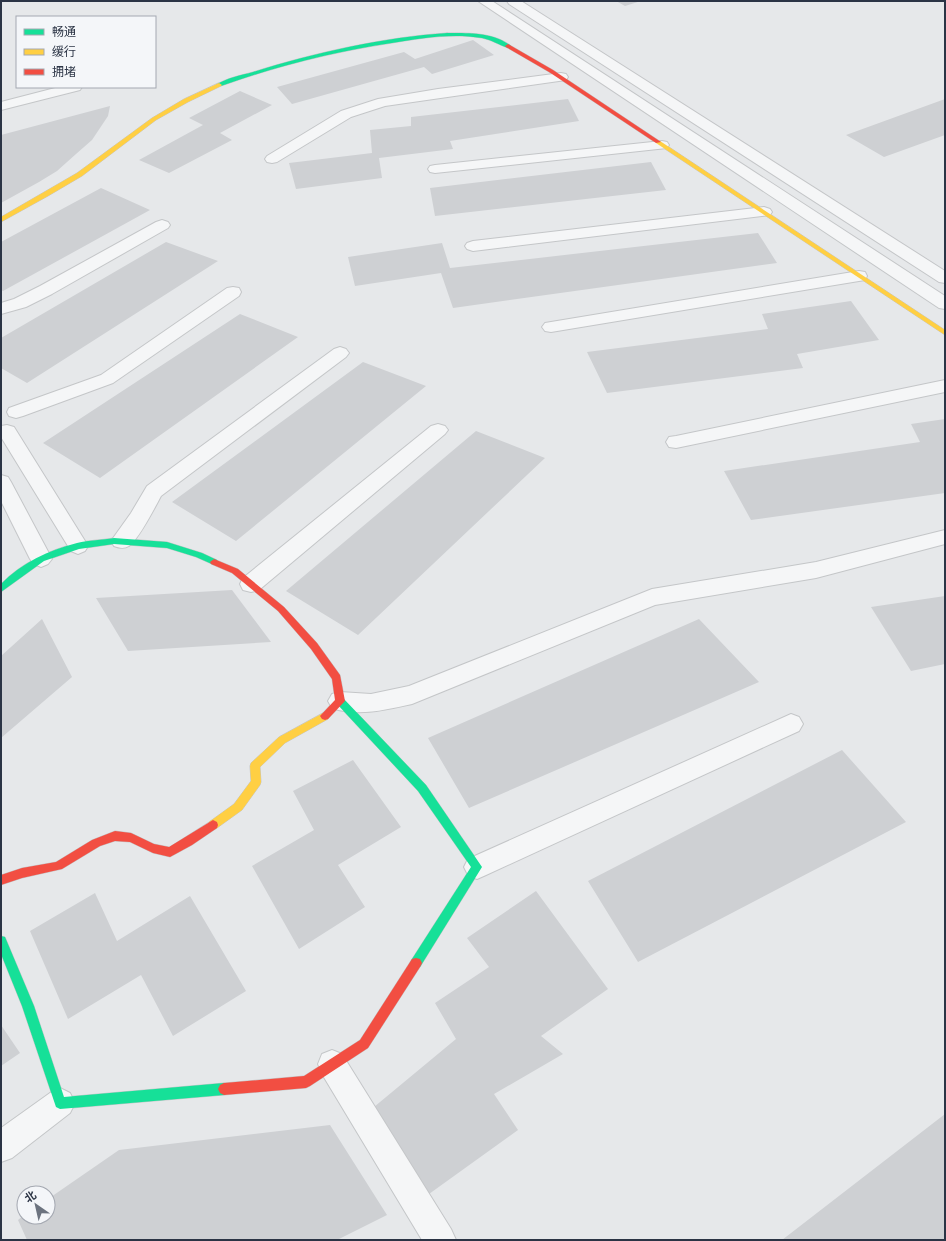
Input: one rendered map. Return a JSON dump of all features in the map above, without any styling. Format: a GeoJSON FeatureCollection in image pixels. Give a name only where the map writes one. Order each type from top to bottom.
{"type":"FeatureCollection","features":[{"type":"Feature","properties":{"kind":"street"},"geometry":{"type":"LineString","coordinates":[[484,1],[945,304]]}},
{"type":"Feature","properties":{"kind":"street"},"geometry":{"type":"LineString","coordinates":[[513,1],[945,278]]}},
{"type":"Feature","properties":{"kind":"street"},"geometry":{"type":"LineString","coordinates":[[1,220],[64,185],[103,158],[123,140],[160,115],[205,91],[233,79],[297,60],[382,43],[422,37],[458,35],[489,38],[511,48],[561,77],[945,333]]}},
{"type":"Feature","properties":{"kind":"street"},"geometry":{"type":"LineString","coordinates":[[272,159],[346,114],[383,102],[438,93],[561,77]]}},
{"type":"Feature","properties":{"kind":"street"},"geometry":{"type":"LineString","coordinates":[[1,106],[71,88]]}},
{"type":"Feature","properties":{"kind":"street"},"geometry":{"type":"LineString","coordinates":[[435,169],[662,145]]}},
{"type":"Feature","properties":{"kind":"street"},"geometry":{"type":"LineString","coordinates":[[473,246],[764,212]]}},
{"type":"Feature","properties":{"kind":"street"},"geometry":{"type":"LineString","coordinates":[[1,309],[20,303],[46,290],[162,225]]}},
{"type":"Feature","properties":{"kind":"street"},"geometry":{"type":"LineString","coordinates":[[551,327],[859,276]]}},
{"type":"Feature","properties":{"kind":"street"},"geometry":{"type":"LineString","coordinates":[[78,546],[4,433],[13,426],[16,419],[8,407],[107,379],[233,292]]}},
{"type":"Feature","properties":{"kind":"street"},"geometry":{"type":"LineString","coordinates":[[122,541],[139,518],[154,491],[340,353]]}},
{"type":"Feature","properties":{"kind":"street"},"geometry":{"type":"LineString","coordinates":[[676,442],[945,386]]}},
{"type":"Feature","properties":{"kind":"street"},"geometry":{"type":"LineString","coordinates":[[251,584],[438,430]]}},
{"type":"Feature","properties":{"kind":"street"},"geometry":{"type":"LineString","coordinates":[[1,482],[41,560]]}},
{"type":"Feature","properties":{"kind":"street"},"geometry":{"type":"LineString","coordinates":[[340,701],[371,703],[412,695],[652,597],[816,570],[945,537]]}},
{"type":"Feature","properties":{"kind":"street"},"geometry":{"type":"LineString","coordinates":[[1,589],[10,580],[41,560],[78,546],[114,541],[167,545],[199,555],[235,571],[281,609],[314,646],[337,678],[340,701],[422,788],[477,867]]}},
{"type":"Feature","properties":{"kind":"street"},"geometry":{"type":"LineString","coordinates":[[1,880],[22,873],[58,866],[96,843],[115,836],[131,838],[153,848],[170,852],[188,842],[238,807],[256,782],[255,766],[282,740],[324,718],[340,701]]}},
{"type":"Feature","properties":{"kind":"street"},"geometry":{"type":"LineString","coordinates":[[1,1147],[60,1103],[306,1082],[364,1044],[477,867],[791,724]]}},
{"type":"Feature","properties":{"kind":"street"},"geometry":{"type":"LineString","coordinates":[[1,941],[28,1006],[60,1103]]}},
{"type":"Feature","properties":{"kind":"street"},"geometry":{"type":"LineString","coordinates":[[332,1064],[440,1240]]}},
{"type":"Feature","properties":{"kind":"building"},"geometry":{"type":"Polygon","coordinates":[[[616,1],[641,1],[625,6],[616,1]]]}},
{"type":"Feature","properties":{"kind":"building"},"geometry":{"type":"Polygon","coordinates":[[[473,40],[494,55],[432,74],[424,67],[292,104],[277,87],[404,52],[415,59],[473,40]]]}},
{"type":"Feature","properties":{"kind":"building"},"geometry":{"type":"Polygon","coordinates":[[[240,91],[272,105],[220,133],[232,140],[169,173],[139,160],[203,125],[189,118],[240,91]]]}},
{"type":"Feature","properties":{"kind":"building"},"geometry":{"type":"Polygon","coordinates":[[[568,99],[579,121],[450,141],[453,149],[379,158],[382,178],[296,189],[289,163],[372,153],[370,130],[411,126],[411,117],[568,99]]]}},
{"type":"Feature","properties":{"kind":"building"},"geometry":{"type":"Polygon","coordinates":[[[945,99],[945,135],[884,157],[846,135],[945,99]]]}},
{"type":"Feature","properties":{"kind":"building"},"geometry":{"type":"Polygon","coordinates":[[[110,106],[108,116],[92,140],[57,171],[1,203],[1,135],[110,106]]]}},
{"type":"Feature","properties":{"kind":"building"},"geometry":{"type":"Polygon","coordinates":[[[651,162],[666,190],[435,216],[430,188],[651,162]]]}},
{"type":"Feature","properties":{"kind":"building"},"geometry":{"type":"Polygon","coordinates":[[[101,188],[150,210],[3,291],[1,290],[1,242],[101,188]]]}},
{"type":"Feature","properties":{"kind":"building"},"geometry":{"type":"Polygon","coordinates":[[[758,233],[777,263],[453,308],[441,273],[355,286],[348,257],[442,243],[450,268],[758,233]]]}},
{"type":"Feature","properties":{"kind":"building"},"geometry":{"type":"Polygon","coordinates":[[[166,242],[218,261],[27,383],[1,368],[1,338],[166,242]]]}},
{"type":"Feature","properties":{"kind":"building"},"geometry":{"type":"Polygon","coordinates":[[[851,301],[879,340],[797,354],[803,368],[607,393],[587,352],[768,329],[762,314],[851,301]]]}},
{"type":"Feature","properties":{"kind":"building"},"geometry":{"type":"Polygon","coordinates":[[[240,314],[298,337],[100,478],[43,443],[240,314]]]}},
{"type":"Feature","properties":{"kind":"building"},"geometry":{"type":"Polygon","coordinates":[[[363,362],[426,386],[236,541],[172,502],[363,362]]]}},
{"type":"Feature","properties":{"kind":"building"},"geometry":{"type":"Polygon","coordinates":[[[945,419],[945,493],[751,520],[724,471],[920,442],[911,424],[945,419]]]}},
{"type":"Feature","properties":{"kind":"building"},"geometry":{"type":"Polygon","coordinates":[[[476,431],[545,458],[358,635],[286,591],[476,431]]]}},
{"type":"Feature","properties":{"kind":"building"},"geometry":{"type":"Polygon","coordinates":[[[232,590],[271,642],[128,651],[96,598],[232,590]]]}},
{"type":"Feature","properties":{"kind":"building"},"geometry":{"type":"Polygon","coordinates":[[[945,596],[945,664],[911,671],[871,607],[945,596]]]}},
{"type":"Feature","properties":{"kind":"building"},"geometry":{"type":"Polygon","coordinates":[[[42,619],[72,677],[1,738],[1,656],[42,619]]]}},
{"type":"Feature","properties":{"kind":"building"},"geometry":{"type":"Polygon","coordinates":[[[699,619],[759,682],[469,808],[428,738],[699,619]]]}},
{"type":"Feature","properties":{"kind":"building"},"geometry":{"type":"Polygon","coordinates":[[[842,750],[906,822],[638,962],[588,881],[842,750]]]}},
{"type":"Feature","properties":{"kind":"building"},"geometry":{"type":"Polygon","coordinates":[[[353,760],[401,827],[338,865],[365,907],[299,949],[252,866],[314,830],[293,791],[353,760]]]}},
{"type":"Feature","properties":{"kind":"building"},"geometry":{"type":"Polygon","coordinates":[[[536,891],[608,989],[541,1036],[563,1054],[494,1094],[518,1130],[429,1194],[374,1107],[456,1039],[435,1003],[489,967],[467,938],[536,891]]]}},
{"type":"Feature","properties":{"kind":"building"},"geometry":{"type":"Polygon","coordinates":[[[95,893],[117,941],[190,896],[246,991],[173,1036],[141,975],[68,1019],[30,931],[95,893]]]}},
{"type":"Feature","properties":{"kind":"building"},"geometry":{"type":"Polygon","coordinates":[[[1,1025],[20,1053],[1,1066],[1,1025]]]}},
{"type":"Feature","properties":{"kind":"building"},"geometry":{"type":"Polygon","coordinates":[[[945,1114],[945,1240],[782,1240],[945,1114]]]}},
{"type":"Feature","properties":{"kind":"building"},"geometry":{"type":"Polygon","coordinates":[[[330,1125],[387,1215],[337,1240],[27,1240],[20,1225],[56,1225],[56,1193],[119,1150],[330,1125]]]}},
{"type":"Feature","properties":{"kind":"traffic: fast"},"geometry":{"type":"LineString","coordinates":[[219,85],[240,77],[306,58],[350,49],[437,35],[468,35],[490,38],[508,46]]}},
{"type":"Feature","properties":{"kind":"traffic: fast"},"geometry":{"type":"LineString","coordinates":[[1,589],[10,580],[41,559],[78,546],[114,541],[167,545],[199,555],[214,562]]}},
{"type":"Feature","properties":{"kind":"traffic: fast"},"geometry":{"type":"LineString","coordinates":[[340,701],[422,788],[477,867],[416,963]]}},
{"type":"Feature","properties":{"kind":"traffic: fast"},"geometry":{"type":"LineString","coordinates":[[1,941],[28,1006],[60,1103],[224,1089]]}},
{"type":"Feature","properties":{"kind":"traffic: slow"},"geometry":{"type":"LineString","coordinates":[[1,220],[46,195],[79,174],[101,159],[133,133],[164,112],[219,85]]}},
{"type":"Feature","properties":{"kind":"traffic: slow"},"geometry":{"type":"LineString","coordinates":[[658,142],[945,333]]}},
{"type":"Feature","properties":{"kind":"traffic: slow"},"geometry":{"type":"LineString","coordinates":[[213,825],[238,807],[256,782],[255,766],[282,740],[325,716]]}},
{"type":"Feature","properties":{"kind":"traffic: jam"},"geometry":{"type":"LineString","coordinates":[[508,46],[551,71],[658,142]]}},
{"type":"Feature","properties":{"kind":"traffic: jam"},"geometry":{"type":"LineString","coordinates":[[214,562],[235,571],[281,609],[314,646],[337,678],[340,701],[325,716]]}},
{"type":"Feature","properties":{"kind":"traffic: jam"},"geometry":{"type":"LineString","coordinates":[[1,880],[22,873],[58,866],[96,843],[115,836],[131,838],[153,848],[170,852],[213,825]]}},
{"type":"Feature","properties":{"kind":"traffic: jam"},"geometry":{"type":"LineString","coordinates":[[224,1089],[306,1082],[364,1044],[416,963]]}}]}
